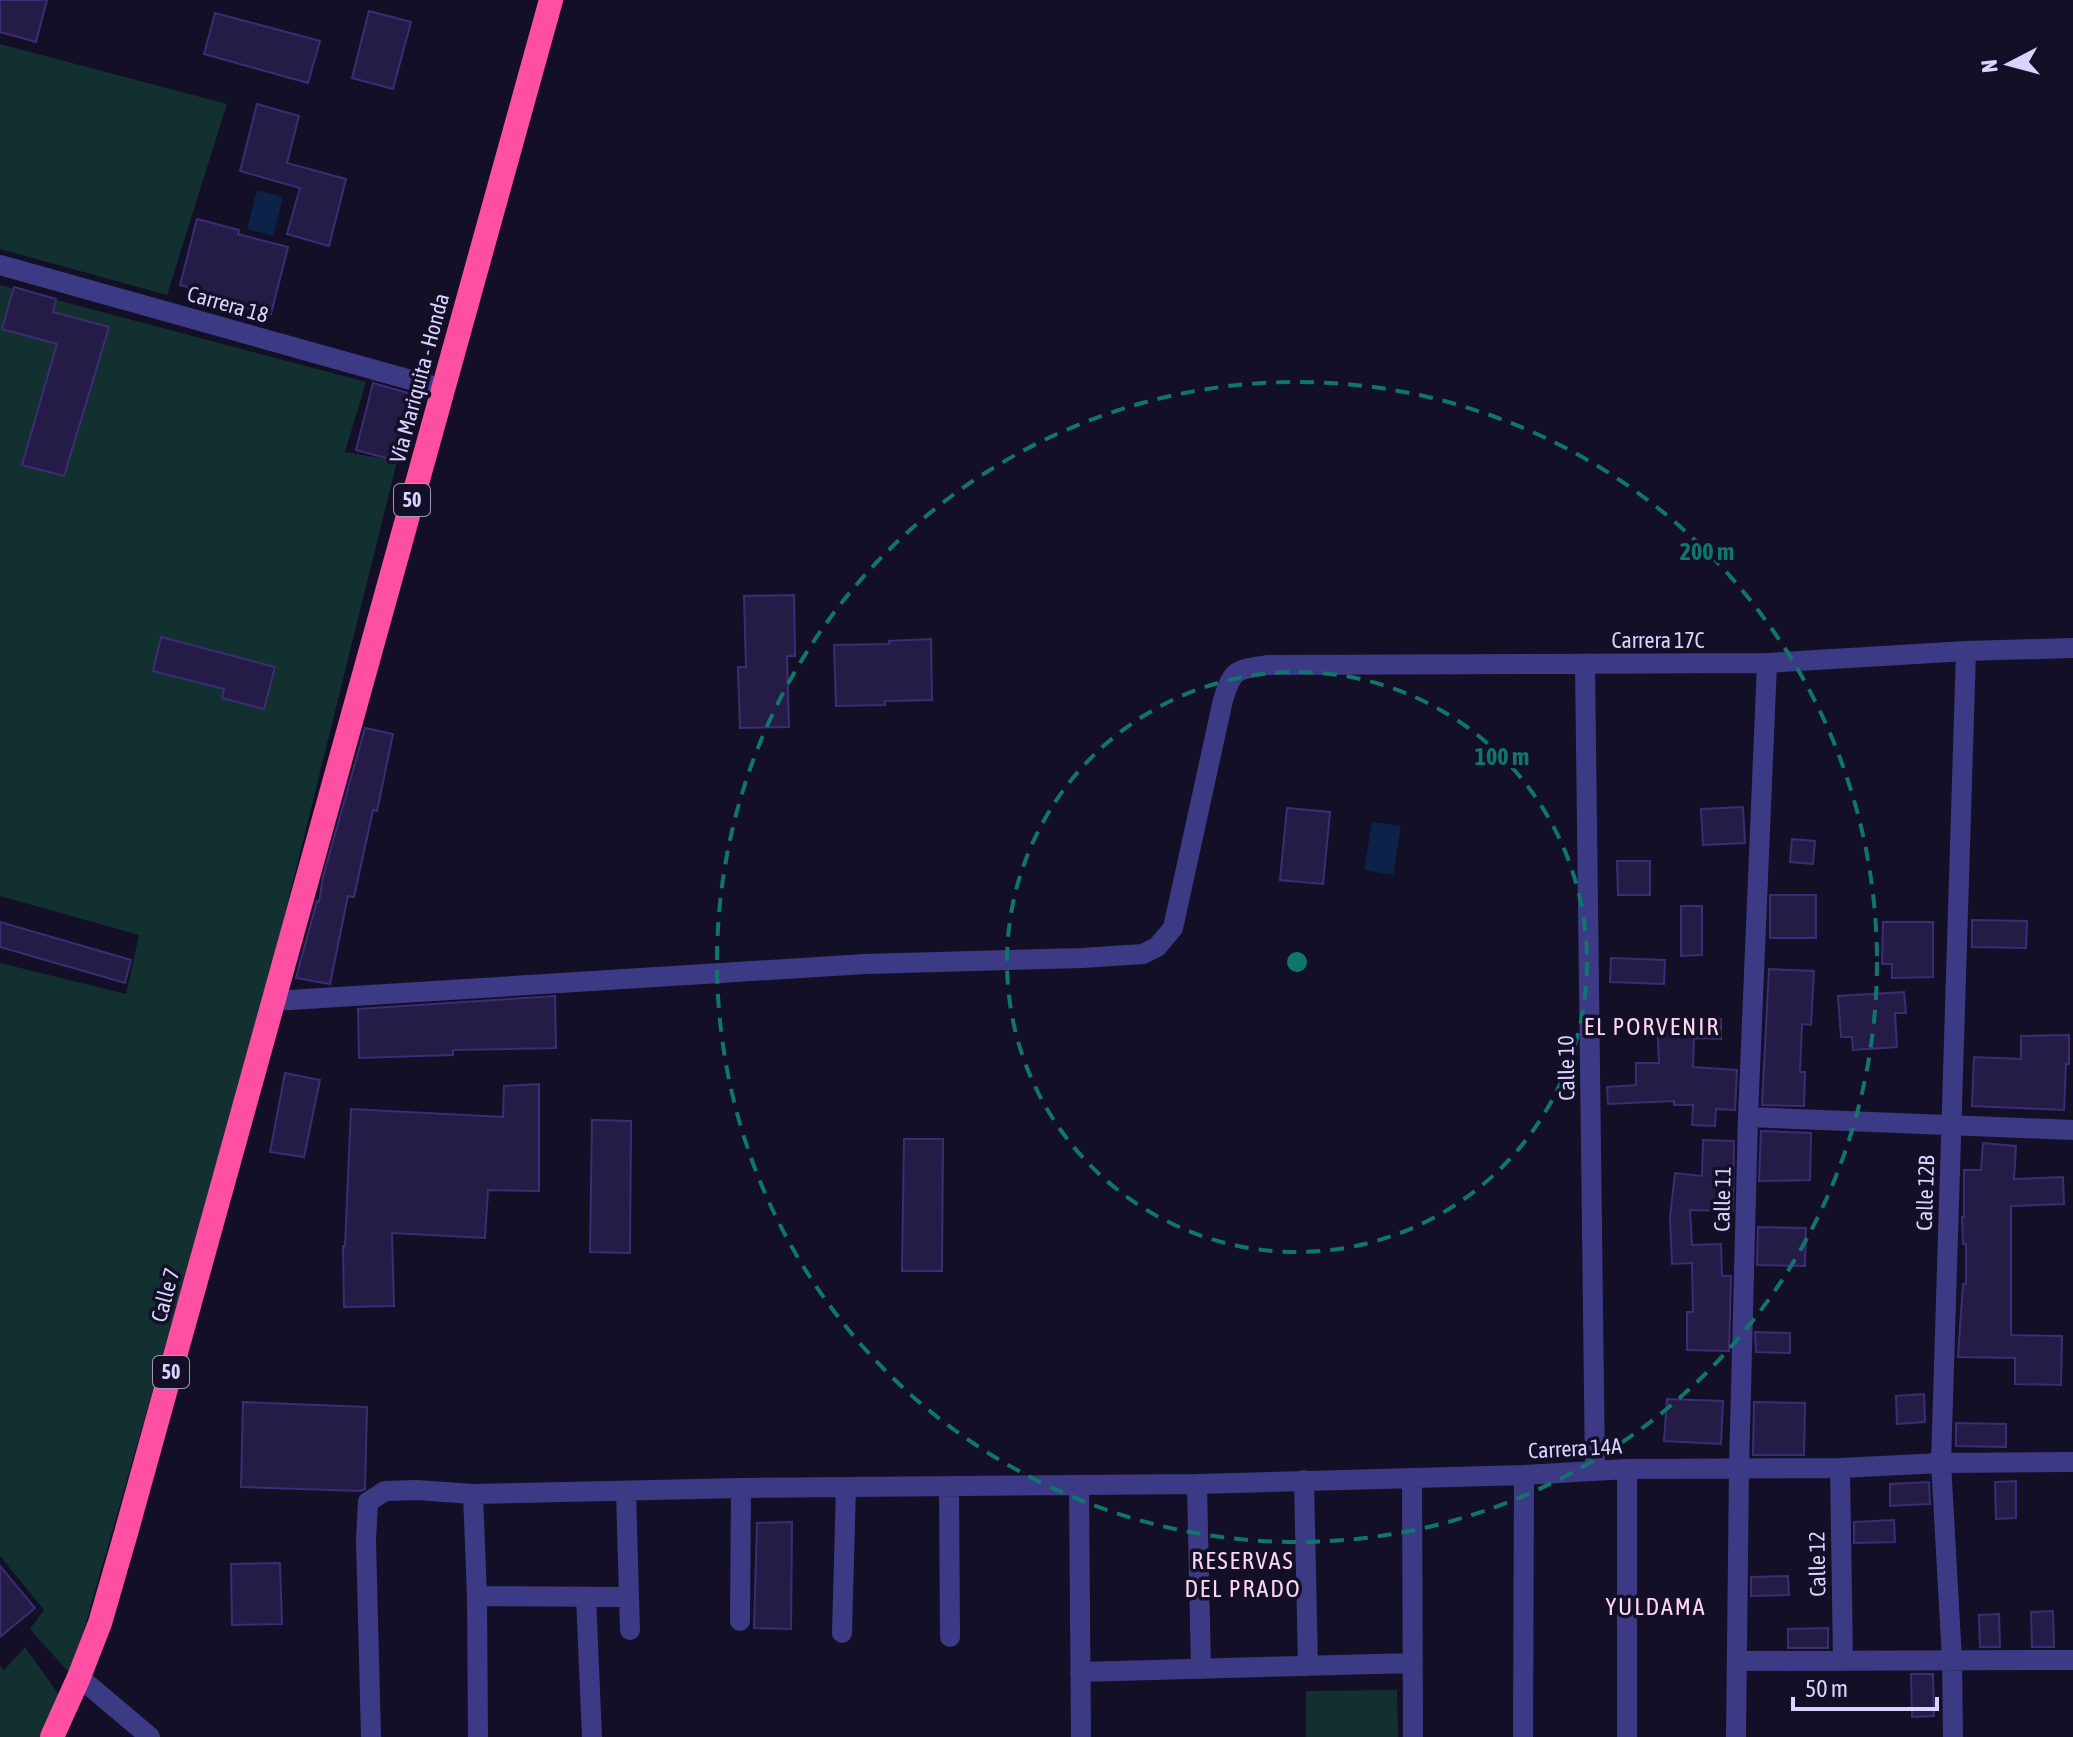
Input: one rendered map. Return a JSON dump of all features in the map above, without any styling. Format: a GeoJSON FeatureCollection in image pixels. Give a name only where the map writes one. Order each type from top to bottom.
{"type":"FeatureCollection","features":[{"type":"Feature","properties":{"kind":"highway","name":"Vía Mariquita - Honda"},"geometry":{"type":"LineString","coordinates":[[274,1001],[551,0]]}},
{"type":"Feature","properties":{"kind":"highway","name":"Calle 7"},"geometry":{"type":"LineString","coordinates":[[52,1737],[100,1623],[274,1001]]}},
{"type":"Feature","properties":{"kind":"street","name":"Carrera 18"},"geometry":{"type":"LineString","coordinates":[[0,265],[443,389]]}},
{"type":"Feature","properties":{"kind":"street","name":"Carrera 17C"},"geometry":{"type":"LineString","coordinates":[[274,1001],[865,964],[1143,954],[1157,947],[1173,928],[1223,700],[1233,674],[1243,669],[1267,665],[1767,663],[2073,648]]}},
{"type":"Feature","properties":{"kind":"street","name":"Calle 12B"},"geometry":{"type":"LineString","coordinates":[[1953,1737],[1952,1659],[1941,1463],[1966,651]]}},
{"type":"Feature","properties":{"kind":"street","name":"Calle 11"},"geometry":{"type":"LineString","coordinates":[[1736,1737],[1748,1117],[1767,663]]}},
{"type":"Feature","properties":{"kind":"street","name":"Calle 10"},"geometry":{"type":"LineString","coordinates":[[1585,664],[1595,1471]]}},
{"type":"Feature","properties":{"kind":"street"},"geometry":{"type":"LineString","coordinates":[[1748,1117],[2073,1130]]}},
{"type":"Feature","properties":{"kind":"street","name":"Carrera 14A"},"geometry":{"type":"LineString","coordinates":[[371,1737],[366,1540],[368,1502],[385,1491],[473,1494],[1197,1484],[1524,1475],[1627,1469],[2073,1462]]}},
{"type":"Feature","properties":{"kind":"street","name":"Calle 12"},"geometry":{"type":"LineString","coordinates":[[1840,1468],[1843,1660]]}},
{"type":"Feature","properties":{"kind":"street"},"geometry":{"type":"LineString","coordinates":[[1627,1469],[1627,1737]]}},
{"type":"Feature","properties":{"kind":"street"},"geometry":{"type":"LineString","coordinates":[[1523,1737],[1524,1475]]}},
{"type":"Feature","properties":{"kind":"street"},"geometry":{"type":"LineString","coordinates":[[1412,1478],[1413,1737]]}},
{"type":"Feature","properties":{"kind":"street"},"geometry":{"type":"LineString","coordinates":[[1304,1480],[1308,1666]]}},
{"type":"Feature","properties":{"kind":"street"},"geometry":{"type":"LineString","coordinates":[[1197,1484],[1201,1669]]}},
{"type":"Feature","properties":{"kind":"street"},"geometry":{"type":"LineString","coordinates":[[1079,1486],[1081,1737]]}},
{"type":"Feature","properties":{"kind":"street"},"geometry":{"type":"LineString","coordinates":[[842,1633],[846,1487]]}},
{"type":"Feature","properties":{"kind":"street"},"geometry":{"type":"LineString","coordinates":[[949,1487],[950,1637]]}},
{"type":"Feature","properties":{"kind":"street"},"geometry":{"type":"LineString","coordinates":[[740,1621],[741,1488]]}},
{"type":"Feature","properties":{"kind":"street"},"geometry":{"type":"LineString","coordinates":[[626,1491],[630,1630]]}},
{"type":"Feature","properties":{"kind":"street"},"geometry":{"type":"LineString","coordinates":[[473,1494],[478,1737]]}},
{"type":"Feature","properties":{"kind":"street"},"geometry":{"type":"LineString","coordinates":[[477,1596],[629,1597]]}},
{"type":"Feature","properties":{"kind":"street"},"geometry":{"type":"LineString","coordinates":[[586,1597],[592,1737]]}},
{"type":"Feature","properties":{"kind":"street"},"geometry":{"type":"LineString","coordinates":[[1737,1661],[2073,1660]]}},
{"type":"Feature","properties":{"kind":"street"},"geometry":{"type":"LineString","coordinates":[[1080,1672],[1413,1663]]}},
{"type":"Feature","properties":{"kind":"street"},"geometry":{"type":"LineString","coordinates":[[79,1677],[150,1737]]}},
{"type":"Feature","properties":{"kind":"green space"},"geometry":{"type":"Polygon","coordinates":[[[0,44],[227,104],[167,295],[0,249],[0,44]]]}},
{"type":"Feature","properties":{"kind":"green space"},"geometry":{"type":"Polygon","coordinates":[[[0,285],[366,382],[345,452],[397,461],[257,1027],[71,1675],[30,1629],[44,1610],[0,1556],[0,963],[126,994],[139,935],[0,896],[0,285]]]}},
{"type":"Feature","properties":{"kind":"green space"},"geometry":{"type":"Polygon","coordinates":[[[25,1647],[62,1699],[41,1737],[0,1737],[0,1665],[4,1670],[25,1647]]]}},
{"type":"Feature","properties":{"kind":"green space"},"geometry":{"type":"Polygon","coordinates":[[[1397,1690],[1398,1737],[1306,1737],[1306,1691],[1397,1690]]]}},
{"type":"Feature","properties":{"kind":"water"},"geometry":{"type":"Polygon","coordinates":[[[257,190],[283,197],[273,236],[247,229],[257,190]]]}},
{"type":"Feature","properties":{"kind":"water"},"geometry":{"type":"Polygon","coordinates":[[[1372,822],[1401,826],[1393,875],[1364,870],[1372,822]]]}},
{"type":"Feature","properties":{"kind":"building"},"geometry":{"type":"Polygon","coordinates":[[[0,0],[47,0],[36,42],[0,32],[0,0]]]}},
{"type":"Feature","properties":{"kind":"building"},"geometry":{"type":"Polygon","coordinates":[[[369,11],[411,22],[393,89],[352,78],[369,11]]]}},
{"type":"Feature","properties":{"kind":"building"},"geometry":{"type":"Polygon","coordinates":[[[215,13],[320,41],[308,83],[204,54],[215,13]]]}},
{"type":"Feature","properties":{"kind":"building"},"geometry":{"type":"Polygon","coordinates":[[[257,104],[299,116],[287,163],[346,179],[329,246],[287,234],[300,188],[240,171],[257,104]]]}},
{"type":"Feature","properties":{"kind":"building"},"geometry":{"type":"Polygon","coordinates":[[[197,219],[288,247],[271,314],[180,285],[197,219]]]}},
{"type":"Feature","properties":{"kind":"building"},"geometry":{"type":"Polygon","coordinates":[[[14,287],[56,299],[53,312],[109,327],[64,476],[22,465],[57,344],[2,329],[14,287]]]}},
{"type":"Feature","properties":{"kind":"building"},"geometry":{"type":"Polygon","coordinates":[[[373,383],[415,395],[397,461],[356,450],[373,383]]]}},
{"type":"Feature","properties":{"kind":"building"},"geometry":{"type":"Polygon","coordinates":[[[794,595],[795,656],[787,656],[789,727],[740,728],[738,667],[746,667],[744,596],[794,595]]]}},
{"type":"Feature","properties":{"kind":"building"},"geometry":{"type":"Polygon","coordinates":[[[161,637],[275,667],[264,709],[222,698],[224,689],[153,671],[161,637]]]}},
{"type":"Feature","properties":{"kind":"building"},"geometry":{"type":"Polygon","coordinates":[[[931,639],[932,700],[836,706],[834,645],[931,639]]]}},
{"type":"Feature","properties":{"kind":"building"},"geometry":{"type":"Polygon","coordinates":[[[365,728],[393,734],[354,897],[348,896],[330,984],[296,978],[319,902],[323,877],[365,728]]]}},
{"type":"Feature","properties":{"kind":"building"},"geometry":{"type":"Polygon","coordinates":[[[1743,807],[1745,843],[1703,845],[1701,809],[1743,807]]]}},
{"type":"Feature","properties":{"kind":"building"},"geometry":{"type":"Polygon","coordinates":[[[1287,808],[1330,812],[1323,884],[1280,880],[1287,808]]]}},
{"type":"Feature","properties":{"kind":"building"},"geometry":{"type":"Polygon","coordinates":[[[1792,839],[1815,841],[1813,864],[1790,862],[1792,839]]]}},
{"type":"Feature","properties":{"kind":"building"},"geometry":{"type":"Polygon","coordinates":[[[1617,861],[1650,861],[1650,895],[1618,895],[1617,861]]]}},
{"type":"Feature","properties":{"kind":"building"},"geometry":{"type":"Polygon","coordinates":[[[1770,895],[1816,895],[1816,938],[1770,938],[1770,895]]]}},
{"type":"Feature","properties":{"kind":"building"},"geometry":{"type":"Polygon","coordinates":[[[1681,906],[1702,906],[1702,955],[1681,956],[1681,906]]]}},
{"type":"Feature","properties":{"kind":"building"},"geometry":{"type":"Polygon","coordinates":[[[1972,920],[2027,921],[2026,948],[1972,947],[1972,920]]]}},
{"type":"Feature","properties":{"kind":"building"},"geometry":{"type":"Polygon","coordinates":[[[0,922],[131,960],[125,983],[0,947],[0,922]]]}},
{"type":"Feature","properties":{"kind":"building"},"geometry":{"type":"Polygon","coordinates":[[[1883,922],[1933,922],[1933,977],[1892,978],[1892,964],[1882,964],[1883,922]]]}},
{"type":"Feature","properties":{"kind":"building"},"geometry":{"type":"Polygon","coordinates":[[[1611,958],[1665,960],[1664,984],[1610,982],[1611,958]]]}},
{"type":"Feature","properties":{"kind":"building"},"geometry":{"type":"Polygon","coordinates":[[[1769,969],[1814,971],[1811,1025],[1802,1024],[1800,1072],[1805,1072],[1804,1106],[1762,1105],[1769,969]]]}},
{"type":"Feature","properties":{"kind":"building"},"geometry":{"type":"Polygon","coordinates":[[[1904,992],[1906,1013],[1895,1013],[1897,1047],[1853,1050],[1852,1037],[1841,1037],[1838,996],[1904,992]]]}},
{"type":"Feature","properties":{"kind":"building"},"geometry":{"type":"Polygon","coordinates":[[[555,996],[556,1048],[453,1050],[453,1055],[359,1058],[358,1009],[555,996]]]}},
{"type":"Feature","properties":{"kind":"building"},"geometry":{"type":"Polygon","coordinates":[[[1657,1018],[1721,1019],[1721,1039],[1694,1038],[1693,1067],[1737,1070],[1735,1110],[1716,1109],[1715,1126],[1692,1125],[1693,1105],[1674,1105],[1674,1101],[1608,1104],[1607,1087],[1636,1085],[1636,1063],[1659,1063],[1657,1018]]]}},
{"type":"Feature","properties":{"kind":"building"},"geometry":{"type":"Polygon","coordinates":[[[2069,1035],[2064,1110],[1972,1106],[1974,1057],[2021,1059],[2021,1036],[2069,1035]]]}},
{"type":"Feature","properties":{"kind":"building"},"geometry":{"type":"Polygon","coordinates":[[[285,1073],[320,1080],[304,1157],[270,1152],[285,1073]]]}},
{"type":"Feature","properties":{"kind":"building"},"geometry":{"type":"Polygon","coordinates":[[[539,1084],[539,1191],[488,1190],[485,1238],[392,1233],[394,1306],[344,1307],[343,1246],[351,1109],[503,1117],[504,1086],[539,1084]]]}},
{"type":"Feature","properties":{"kind":"building"},"geometry":{"type":"Polygon","coordinates":[[[592,1120],[631,1121],[630,1253],[590,1252],[592,1120]]]}},
{"type":"Feature","properties":{"kind":"building"},"geometry":{"type":"Polygon","coordinates":[[[1761,1131],[1811,1133],[1810,1180],[1759,1181],[1761,1131]]]}},
{"type":"Feature","properties":{"kind":"building"},"geometry":{"type":"Polygon","coordinates":[[[904,1139],[943,1139],[942,1271],[902,1271],[904,1139]]]}},
{"type":"Feature","properties":{"kind":"building"},"geometry":{"type":"Polygon","coordinates":[[[1703,1140],[1734,1141],[1733,1211],[1690,1210],[1692,1245],[1721,1244],[1722,1276],[1731,1276],[1729,1351],[1687,1350],[1687,1312],[1693,1312],[1692,1263],[1672,1264],[1670,1218],[1675,1173],[1702,1176],[1703,1140]]]}},
{"type":"Feature","properties":{"kind":"building"},"geometry":{"type":"Polygon","coordinates":[[[1983,1143],[2016,1146],[2014,1179],[2063,1177],[2064,1204],[2011,1206],[2011,1335],[2062,1336],[2061,1385],[2015,1384],[2015,1358],[1958,1357],[1963,1284],[1966,1284],[1962,1217],[1964,1170],[1981,1170],[1983,1143]]]}},
{"type":"Feature","properties":{"kind":"building"},"geometry":{"type":"Polygon","coordinates":[[[1758,1227],[1806,1228],[1805,1266],[1757,1265],[1758,1227]]]}},
{"type":"Feature","properties":{"kind":"building"},"geometry":{"type":"Polygon","coordinates":[[[1755,1332],[1790,1333],[1790,1353],[1756,1352],[1755,1332]]]}},
{"type":"Feature","properties":{"kind":"building"},"geometry":{"type":"Polygon","coordinates":[[[1924,1394],[1925,1422],[1897,1424],[1896,1396],[1924,1394]]]}},
{"type":"Feature","properties":{"kind":"building"},"geometry":{"type":"Polygon","coordinates":[[[1667,1399],[1723,1401],[1721,1444],[1664,1441],[1667,1399]]]}},
{"type":"Feature","properties":{"kind":"building"},"geometry":{"type":"Polygon","coordinates":[[[243,1402],[367,1407],[365,1489],[241,1487],[243,1402]]]}},
{"type":"Feature","properties":{"kind":"building"},"geometry":{"type":"Polygon","coordinates":[[[1754,1402],[1805,1403],[1804,1455],[1753,1455],[1754,1402]]]}},
{"type":"Feature","properties":{"kind":"building"},"geometry":{"type":"Polygon","coordinates":[[[1956,1423],[2006,1424],[2006,1447],[1956,1446],[1956,1423]]]}},
{"type":"Feature","properties":{"kind":"building"},"geometry":{"type":"Polygon","coordinates":[[[2016,1481],[2016,1518],[1996,1519],[1995,1482],[2016,1481]]]}},
{"type":"Feature","properties":{"kind":"building"},"geometry":{"type":"Polygon","coordinates":[[[1929,1482],[1930,1504],[1890,1506],[1890,1484],[1929,1482]]]}},
{"type":"Feature","properties":{"kind":"building"},"geometry":{"type":"Polygon","coordinates":[[[1894,1520],[1895,1542],[1854,1543],[1854,1522],[1894,1520]]]}},
{"type":"Feature","properties":{"kind":"building"},"geometry":{"type":"Polygon","coordinates":[[[792,1522],[791,1629],[754,1628],[757,1523],[792,1522]]]}},
{"type":"Feature","properties":{"kind":"building"},"geometry":{"type":"Polygon","coordinates":[[[280,1563],[282,1624],[232,1625],[231,1564],[280,1563]]]}},
{"type":"Feature","properties":{"kind":"building"},"geometry":{"type":"Polygon","coordinates":[[[0,1566],[35,1608],[0,1637],[0,1566]]]}},
{"type":"Feature","properties":{"kind":"building"},"geometry":{"type":"Polygon","coordinates":[[[1788,1576],[1789,1595],[1751,1596],[1751,1577],[1788,1576]]]}},
{"type":"Feature","properties":{"kind":"building"},"geometry":{"type":"Polygon","coordinates":[[[2053,1611],[2054,1647],[2032,1647],[2031,1612],[2053,1611]]]}},
{"type":"Feature","properties":{"kind":"building"},"geometry":{"type":"Polygon","coordinates":[[[1999,1614],[2000,1647],[1980,1647],[1979,1615],[1999,1614]]]}},
{"type":"Feature","properties":{"kind":"building"},"geometry":{"type":"Polygon","coordinates":[[[1828,1628],[1828,1648],[1788,1648],[1788,1629],[1828,1628]]]}},
{"type":"Feature","properties":{"kind":"building"},"geometry":{"type":"Polygon","coordinates":[[[1911,1674],[1933,1674],[1934,1716],[1912,1717],[1911,1674]]]}},
{"type":"Feature","properties":{"kind":"district","name":"EL PORVENIR"},"geometry":{"type":"Point","coordinates":[1652,1027]}},
{"type":"Feature","properties":{"kind":"district","name":"RESERVAS DEL PRADO"},"geometry":{"type":"Point","coordinates":[1243,1575]}},
{"type":"Feature","properties":{"kind":"district","name":"YULDAMA"},"geometry":{"type":"Point","coordinates":[1656,1607]}}]}
